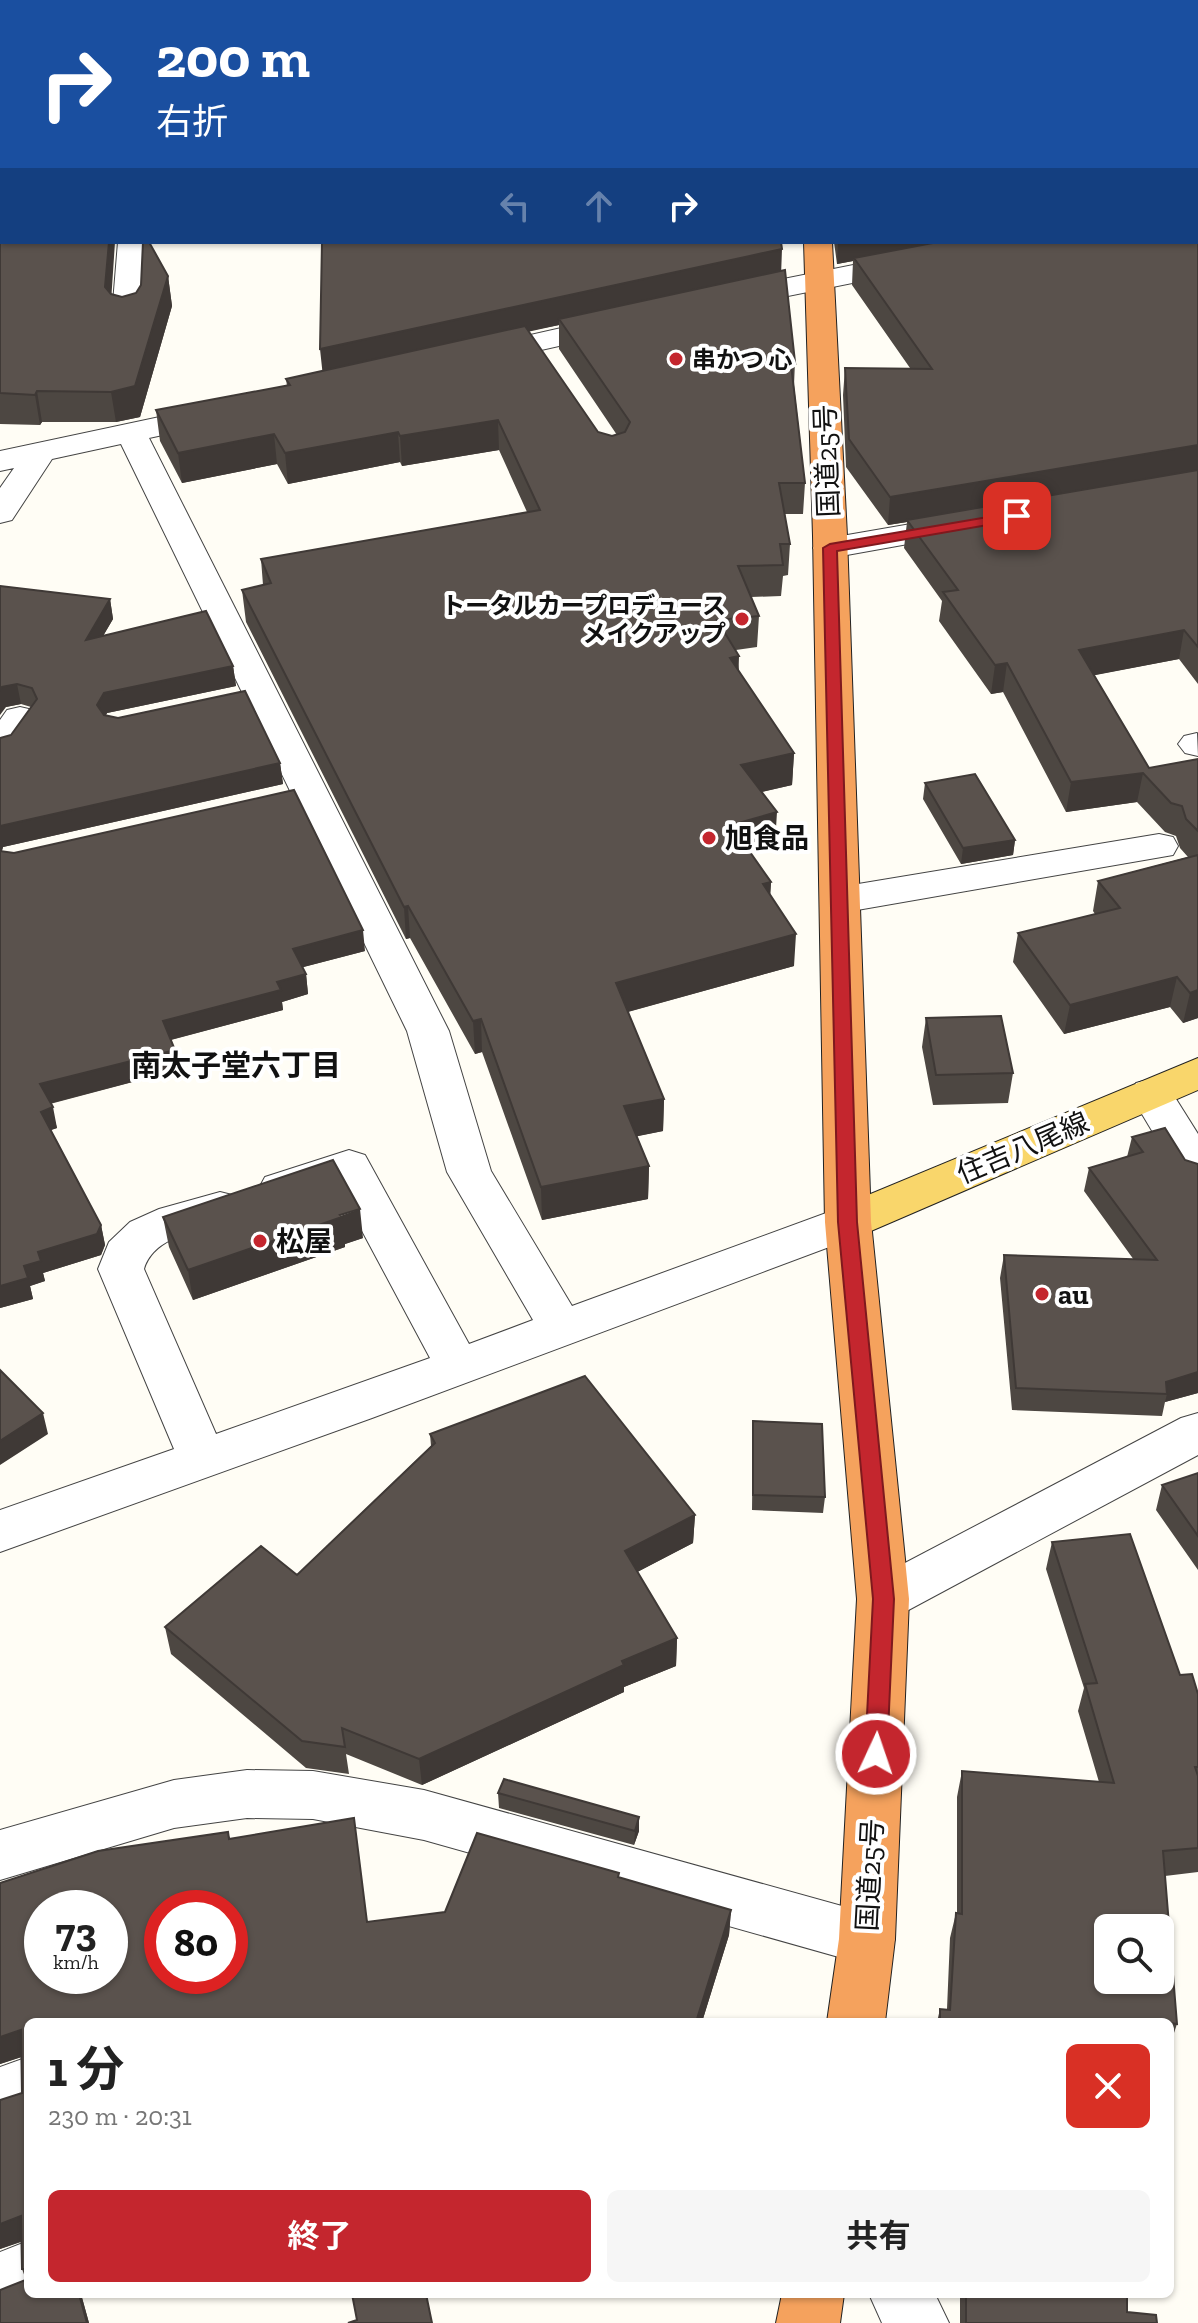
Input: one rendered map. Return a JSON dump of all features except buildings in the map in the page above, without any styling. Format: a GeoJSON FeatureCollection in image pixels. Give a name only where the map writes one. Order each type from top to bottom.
{"type":"FeatureCollection","features":[{"type":"Feature","properties":{"kind":"highway","name":"国道25号"},"geometry":{"type":"LineString","coordinates":[[818,244],[830,548],[848,1222],[883,1599],[867,1939],[857,2018]]}},
{"type":"Feature","properties":{"kind":"highway"},"geometry":{"type":"LineString","coordinates":[[808,2323],[812,2298]]}},
{"type":"Feature","properties":{"kind":"main road","name":"住吉八尾線"},"geometry":{"type":"LineString","coordinates":[[848,1222],[1198,1073]]}},
{"type":"Feature","properties":{"kind":"street"},"geometry":{"type":"LineString","coordinates":[[127,315],[132,244]]}},
{"type":"Feature","properties":{"kind":"street"},"geometry":{"type":"LineString","coordinates":[[703,305],[1001,244]]}},
{"type":"Feature","properties":{"kind":"street"},"geometry":{"type":"LineString","coordinates":[[458,360],[544,355],[642,319]]}},
{"type":"Feature","properties":{"kind":"street"},"geometry":{"type":"LineString","coordinates":[[0,461],[240,409]]}},
{"type":"Feature","properties":{"kind":"street"},"geometry":{"type":"LineString","coordinates":[[131,433],[244,698],[292,796],[428,1031],[469,1172],[561,1328]]}},
{"type":"Feature","properties":{"kind":"street"},"geometry":{"type":"LineString","coordinates":[[0,513],[40,453]]}},
{"type":"Feature","properties":{"kind":"street"},"geometry":{"type":"LineString","coordinates":[[830,548],[987,521]]}},
{"type":"Feature","properties":{"kind":"street"},"geometry":{"type":"LineString","coordinates":[[840,900],[1159,846]]}},
{"type":"Feature","properties":{"kind":"street"},"geometry":{"type":"LineString","coordinates":[[1151,1094],[1198,1170]]}},
{"type":"Feature","properties":{"kind":"street"},"geometry":{"type":"LineString","coordinates":[[202,1458],[121,1269],[122,1261],[132,1245],[156,1229],[349,1166],[458,1367]]}},
{"type":"Feature","properties":{"kind":"street"},"geometry":{"type":"LineString","coordinates":[[0,1531],[458,1367],[848,1222]]}},
{"type":"Feature","properties":{"kind":"street"},"geometry":{"type":"LineString","coordinates":[[883,1599],[1198,1432]]}},
{"type":"Feature","properties":{"kind":"street"},"geometry":{"type":"LineString","coordinates":[[0,1855],[174,1804],[247,1794],[313,1795],[424,1815],[867,1939]]}},
{"type":"Feature","properties":{"kind":"street"},"geometry":{"type":"LineString","coordinates":[[0,2096],[24,2087]]}},
{"type":"Feature","properties":{"kind":"street"},"geometry":{"type":"LineString","coordinates":[[0,2284],[24,2274]]}},
{"type":"Feature","properties":{"kind":"street"},"geometry":{"type":"LineString","coordinates":[[902,2298],[917,2323]]}},
{"type":"Feature","properties":{"kind":"place","name":"串かつ 心"},"geometry":{"type":"Point","coordinates":[676,359]}},
{"type":"Feature","properties":{"kind":"place","name":"トータルカープロデュース メイクアップ"},"geometry":{"type":"Point","coordinates":[742,619]}},
{"type":"Feature","properties":{"kind":"place","name":"旭食品"},"geometry":{"type":"Point","coordinates":[709,838]}},
{"type":"Feature","properties":{"kind":"place","name":"松屋"},"geometry":{"type":"Point","coordinates":[260,1241]}},
{"type":"Feature","properties":{"kind":"place","name":"au"},"geometry":{"type":"Point","coordinates":[1042,1294]}},
{"type":"Feature","properties":{"kind":"district","name":"南太子堂六丁目"},"geometry":{"type":"Point","coordinates":[236,1066]}},
{"type":"Feature","properties":{"kind":"route"},"geometry":{"type":"LineString","coordinates":[[876,1754],[883,1599],[848,1222],[830,548],[1017,516]]}}]}
